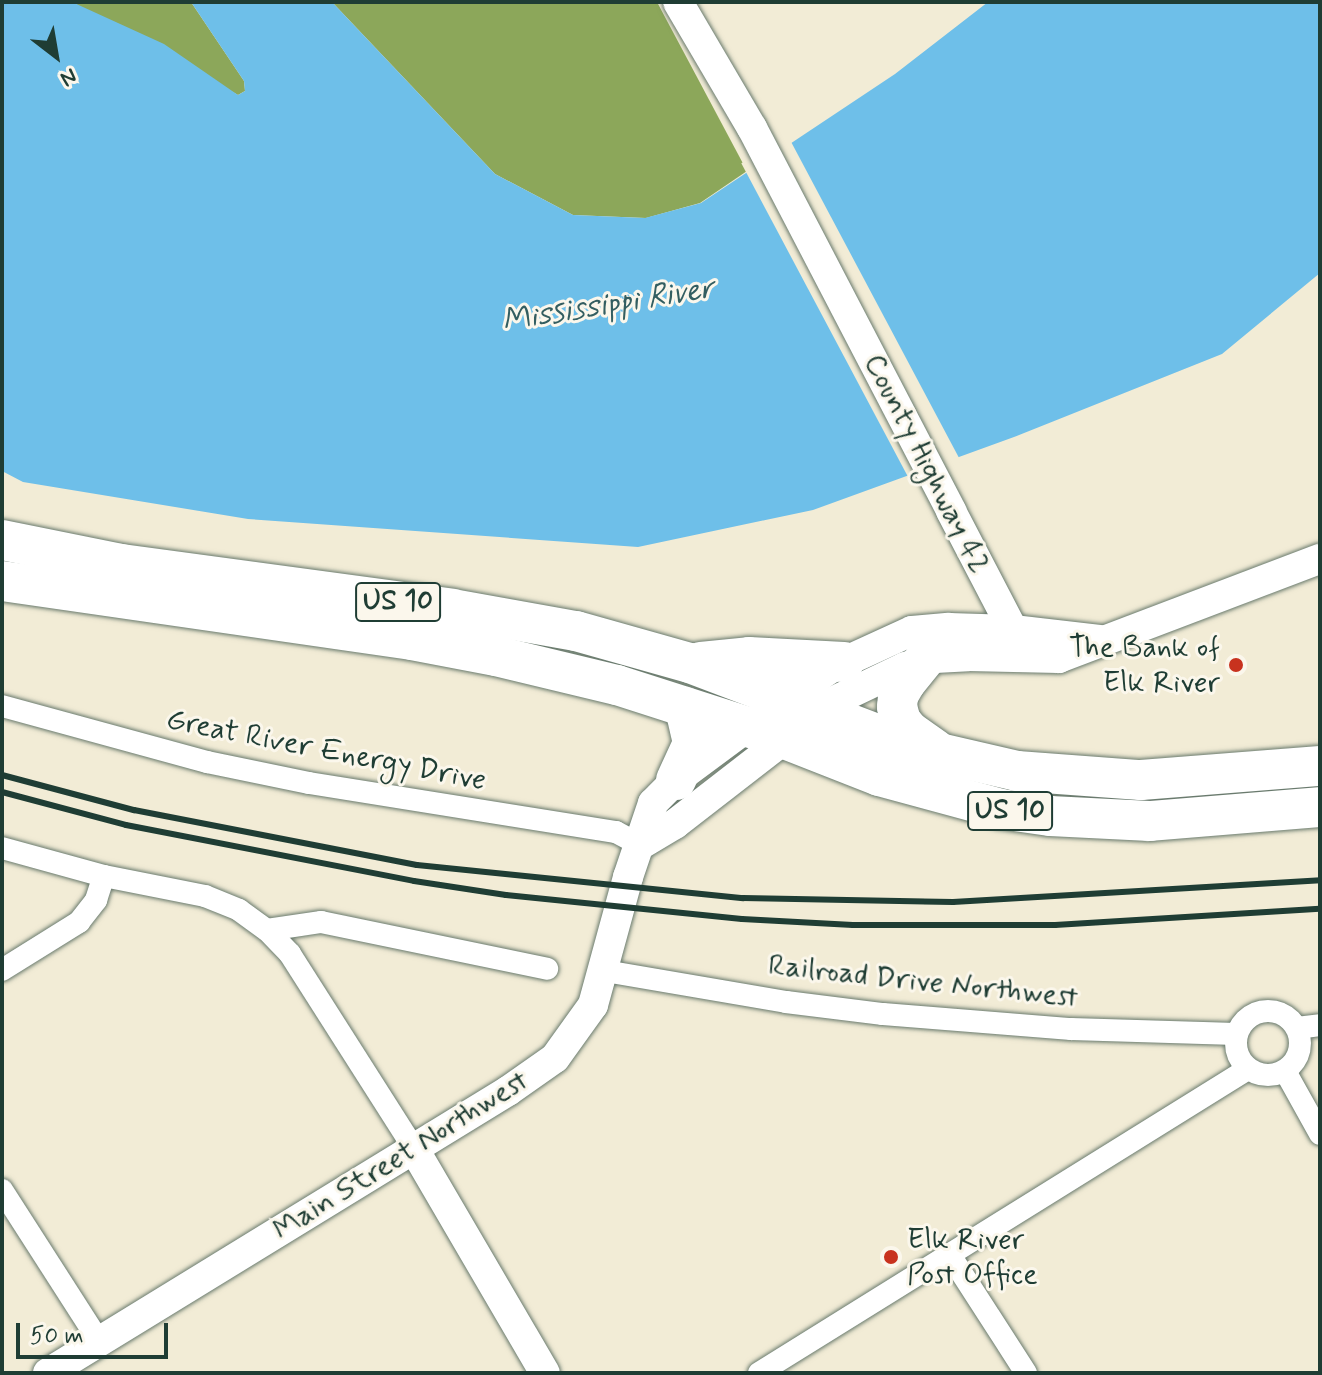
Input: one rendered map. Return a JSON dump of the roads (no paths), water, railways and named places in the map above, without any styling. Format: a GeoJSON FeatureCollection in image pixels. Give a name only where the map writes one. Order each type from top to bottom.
{"type":"FeatureCollection","features":[{"type":"Feature","properties":{"kind":"highway","name":"US 10"},"geometry":{"type":"LineString","coordinates":[[2,540],[121,564],[521,620],[690,663],[949,758],[1017,771],[1141,780],[1320,766]]}},
{"type":"Feature","properties":{"kind":"highway","name":"US 10"},"geometry":{"type":"LineString","coordinates":[[2,581],[412,640],[546,668],[685,707],[936,794],[1050,816],[1150,821],[1320,807]]}},
{"type":"Feature","properties":{"kind":"highway"},"geometry":{"type":"LineString","coordinates":[[690,663],[749,657],[844,662]]}},
{"type":"Feature","properties":{"kind":"highway"},"geometry":{"type":"LineString","coordinates":[[924,660],[898,696],[901,721],[909,731],[949,758]]}},
{"type":"Feature","properties":{"kind":"highway"},"geometry":{"type":"LineString","coordinates":[[676,780],[693,743],[685,707]]}},
{"type":"Feature","properties":{"kind":"main road","name":"County Highway 42"},"geometry":{"type":"LineString","coordinates":[[678,2],[752,128],[986,578],[1013,644]]}},
{"type":"Feature","properties":{"kind":"main road","name":"Main Street Northwest"},"geometry":{"type":"LineString","coordinates":[[640,845],[675,824],[765,733],[801,706],[844,662],[912,631],[949,628],[1059,658],[1099,640],[1320,559]]}},
{"type":"Feature","properties":{"kind":"main road"},"geometry":{"type":"LineString","coordinates":[[949,628],[963,621],[971,612],[986,578]]}},
{"type":"Feature","properties":{"kind":"main road","name":"Main Street Northwest"},"geometry":{"type":"LineString","coordinates":[[801,706],[851,693],[924,660],[968,656],[1013,644]]}},
{"type":"Feature","properties":{"kind":"main road","name":"Main Street Northwest"},"geometry":{"type":"LineString","coordinates":[[48,1373],[414,1149],[555,1058],[588,1015],[605,971],[628,877],[640,845],[644,822],[653,803],[676,780],[765,733]]}},
{"type":"Feature","properties":{"kind":"main road"},"geometry":{"type":"LineString","coordinates":[[414,1149],[545,1373]]}},
{"type":"Feature","properties":{"kind":"street","name":"Great River Energy Drive"},"geometry":{"type":"LineString","coordinates":[[2,706],[207,762],[309,783],[616,832],[640,845]]}},
{"type":"Feature","properties":{"kind":"street"},"geometry":{"type":"LineString","coordinates":[[2,848],[104,876],[205,896],[239,910],[267,930],[290,954],[414,1149]]}},
{"type":"Feature","properties":{"kind":"street"},"geometry":{"type":"LineString","coordinates":[[2,970],[79,922],[96,900],[104,876]]}},
{"type":"Feature","properties":{"kind":"street"},"geometry":{"type":"LineString","coordinates":[[267,930],[321,922],[547,969]]}},
{"type":"Feature","properties":{"kind":"street","name":"Railroad Drive Northwest"},"geometry":{"type":"LineString","coordinates":[[605,971],[786,1002],[873,1013],[1071,1029],[1236,1034]]}},
{"type":"Feature","properties":{"kind":"street"},"geometry":{"type":"LineString","coordinates":[[759,1373],[1248,1069],[1273,1075],[1285,1071],[1300,1052],[1309,1026],[1273,1010],[1257,1011],[1244,1020],[1236,1034],[1235,1046],[1248,1069]]}},
{"type":"Feature","properties":{"kind":"street"},"geometry":{"type":"LineString","coordinates":[[1285,1071],[1320,1134]]}},
{"type":"Feature","properties":{"kind":"street"},"geometry":{"type":"LineString","coordinates":[[2,1190],[99,1341]]}},
{"type":"Feature","properties":{"kind":"street"},"geometry":{"type":"LineString","coordinates":[[950,1255],[1026,1373]]}},
{"type":"Feature","properties":{"kind":"water","name":"Mississippi River"},"geometry":{"type":"Polygon","coordinates":[[[2,2],[72,2],[164,44],[238,95],[245,91],[244,81],[191,2],[332,2],[495,174],[573,215],[645,218],[701,203],[895,74],[988,2],[1320,2],[1320,273],[1222,354],[1014,437],[813,510],[638,547],[248,519],[23,482],[2,471],[2,2]]]}},
{"type":"Feature","properties":{"kind":"railway"},"geometry":{"type":"LineString","coordinates":[[2,775],[134,810],[417,865],[743,898],[953,902],[1320,880]]}},
{"type":"Feature","properties":{"kind":"railway"},"geometry":{"type":"LineString","coordinates":[[2,792],[126,825],[414,881],[506,895],[742,919],[853,925],[1055,925],[1320,909]]}},
{"type":"Feature","properties":{"kind":"place","name":"The Bank of Elk River"},"geometry":{"type":"Point","coordinates":[1236,665]}},
{"type":"Feature","properties":{"kind":"place","name":"Elk River Post Office"},"geometry":{"type":"Point","coordinates":[891,1257]}}]}
